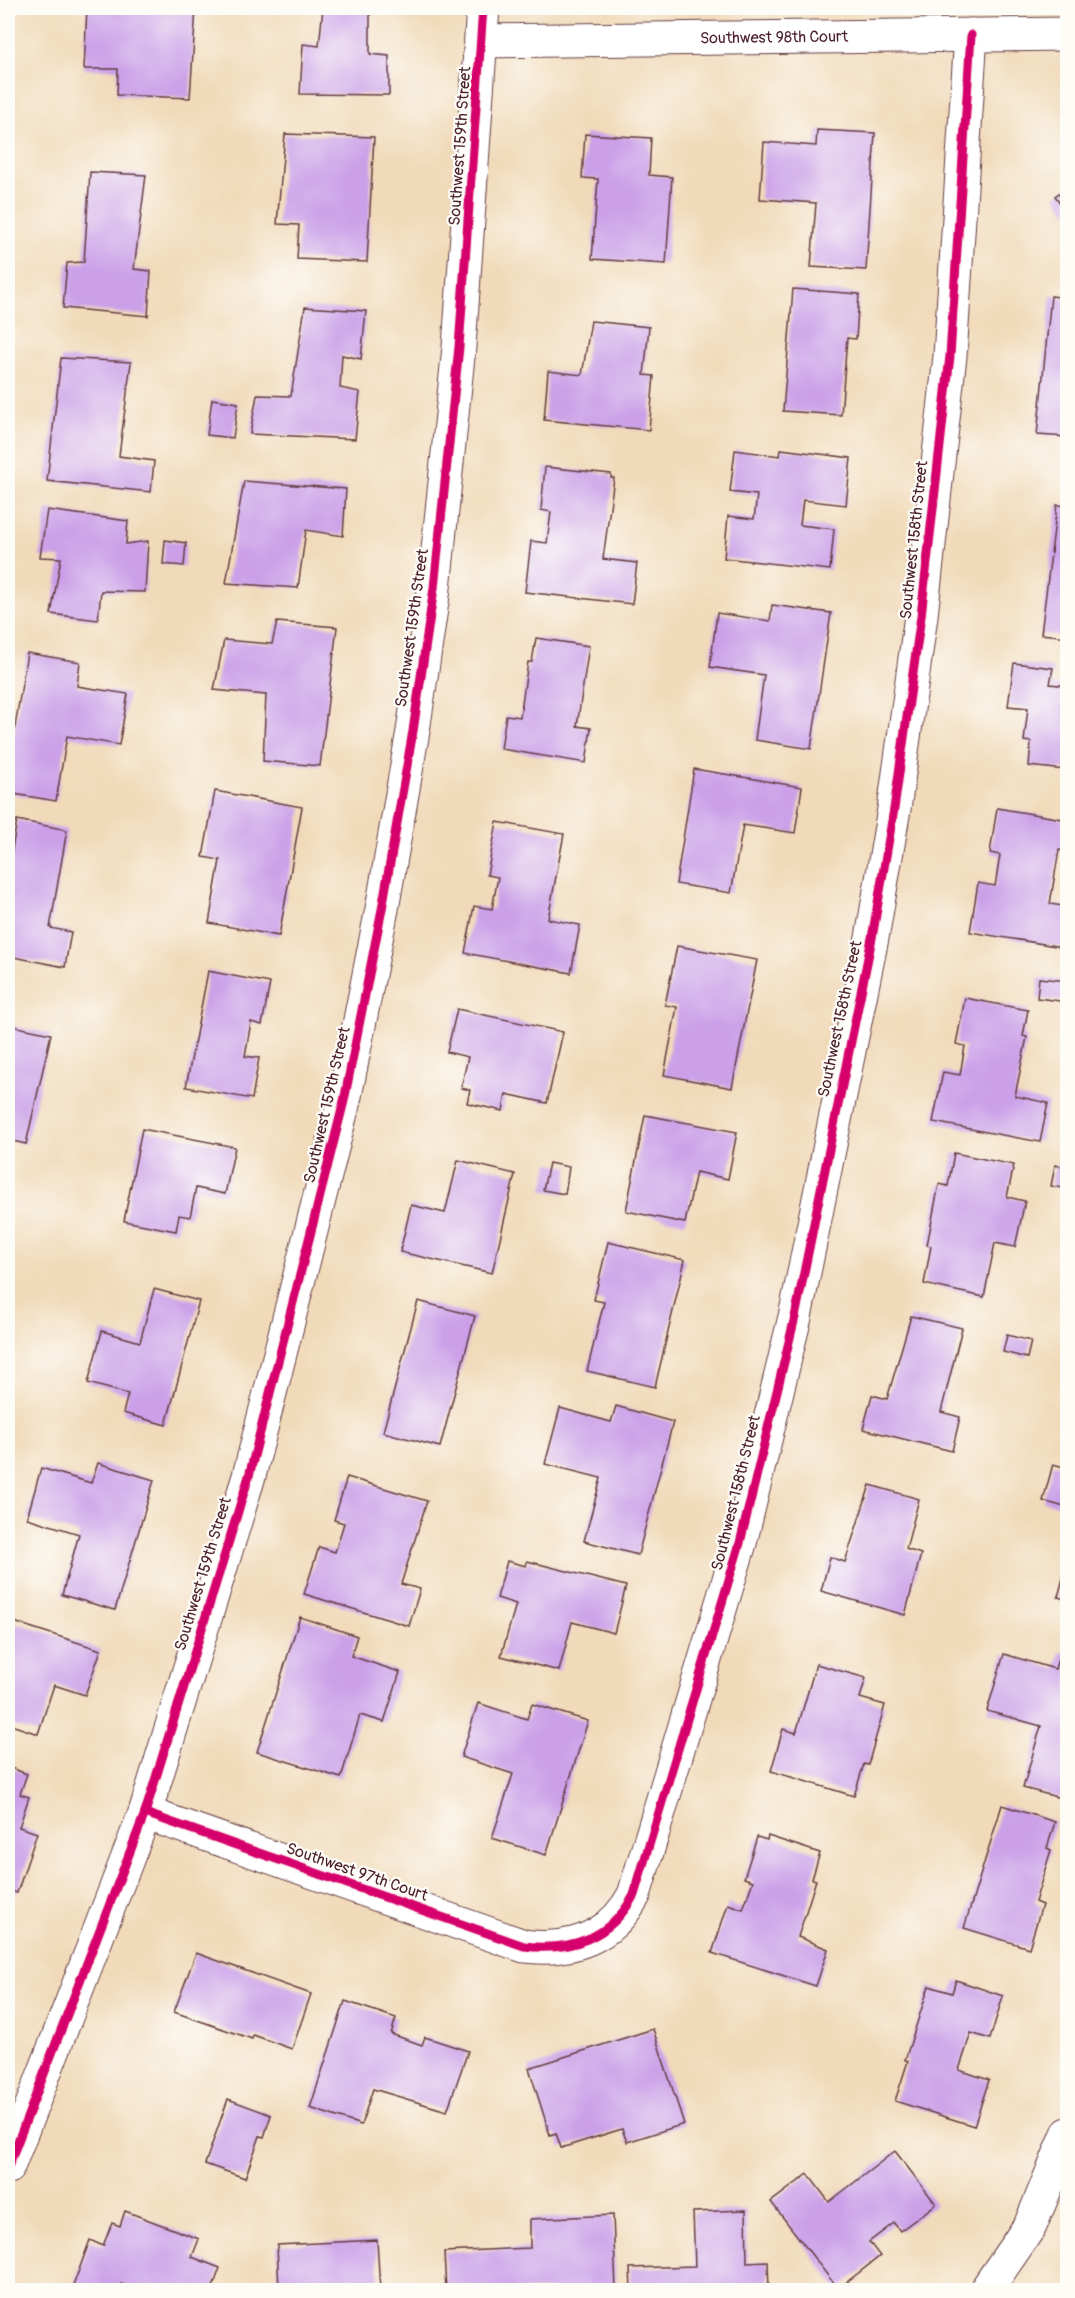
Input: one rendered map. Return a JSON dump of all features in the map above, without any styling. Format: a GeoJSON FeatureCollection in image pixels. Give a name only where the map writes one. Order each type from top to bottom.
{"type":"FeatureCollection","features":[{"type":"Feature","properties":{"kind":"street","name":"Southwest 159th Street"},"geometry":{"type":"LineString","coordinates":[[8,2167],[145,1813],[249,1476],[325,1181],[369,984],[413,731],[434,588],[459,347],[483,8]]}},
{"type":"Feature","properties":{"kind":"street","name":"Southwest 98th Court"},"geometry":{"type":"LineString","coordinates":[[482,41],[1068,34]]}},
{"type":"Feature","properties":{"kind":"street","name":"Southwest 158th Street"},"geometry":{"type":"LineString","coordinates":[[561,1947],[591,1939],[609,1927],[630,1903],[640,1881],[740,1543],[795,1317],[872,939],[896,798],[921,616],[950,356],[970,35]]}},
{"type":"Feature","properties":{"kind":"street","name":"Southwest 97th Court"},"geometry":{"type":"LineString","coordinates":[[145,1813],[513,1942],[536,1947],[561,1947]]}},
{"type":"Feature","properties":{"kind":"street"},"geometry":{"type":"LineString","coordinates":[[986,2290],[1030,2226],[1068,2134]]}},
{"type":"Feature","properties":{"kind":"building"},"geometry":{"type":"Polygon","coordinates":[[[87,8],[196,8],[190,98],[117,95],[118,69],[84,69],[87,8]]]}},
{"type":"Feature","properties":{"kind":"building"},"geometry":{"type":"Polygon","coordinates":[[[323,8],[370,8],[370,54],[389,56],[389,95],[300,94],[303,44],[319,46],[323,8]]]}},
{"type":"Feature","properties":{"kind":"building"},"geometry":{"type":"Polygon","coordinates":[[[817,130],[875,133],[866,270],[811,267],[816,203],[760,199],[764,142],[816,146],[817,130]]]}},
{"type":"Feature","properties":{"kind":"building"},"geometry":{"type":"Polygon","coordinates":[[[285,134],[374,137],[367,262],[297,259],[299,225],[277,224],[285,134]]]}},
{"type":"Feature","properties":{"kind":"building"},"geometry":{"type":"Polygon","coordinates":[[[585,134],[651,138],[649,175],[672,177],[666,264],[592,259],[598,179],[582,178],[585,134]]]}},
{"type":"Feature","properties":{"kind":"building"},"geometry":{"type":"Polygon","coordinates":[[[90,172],[146,175],[134,269],[151,271],[148,316],[63,308],[67,263],[84,262],[90,172]]]}},
{"type":"Feature","properties":{"kind":"building"},"geometry":{"type":"Polygon","coordinates":[[[1068,187],[1068,213],[1055,196],[1068,187]]]}},
{"type":"Feature","properties":{"kind":"building"},"geometry":{"type":"Polygon","coordinates":[[[793,289],[859,294],[856,339],[847,338],[841,415],[783,411],[793,289]]]}},
{"type":"Feature","properties":{"kind":"building"},"geometry":{"type":"Polygon","coordinates":[[[1051,296],[1068,298],[1068,437],[1037,435],[1051,296]]]}},
{"type":"Feature","properties":{"kind":"building"},"geometry":{"type":"Polygon","coordinates":[[[305,307],[366,311],[361,359],[342,355],[340,388],[360,392],[355,439],[250,434],[257,395],[291,396],[305,307]]]}},
{"type":"Feature","properties":{"kind":"building"},"geometry":{"type":"Polygon","coordinates":[[[591,321],[649,327],[644,375],[654,376],[649,430],[544,420],[548,371],[582,375],[591,321]]]}},
{"type":"Feature","properties":{"kind":"building"},"geometry":{"type":"Polygon","coordinates":[[[61,358],[131,362],[119,456],[154,461],[151,492],[47,481],[61,358]]]}},
{"type":"Feature","properties":{"kind":"building"},"geometry":{"type":"Polygon","coordinates":[[[212,399],[238,403],[233,438],[207,435],[212,399]]]}},
{"type":"Feature","properties":{"kind":"building"},"geometry":{"type":"Polygon","coordinates":[[[781,449],[851,458],[846,505],[803,500],[800,525],[834,529],[830,570],[724,558],[728,516],[754,519],[757,495],[730,492],[735,450],[780,456],[781,449]]]}},
{"type":"Feature","properties":{"kind":"building"},"geometry":{"type":"Polygon","coordinates":[[[545,467],[611,474],[611,478],[614,478],[603,559],[637,563],[632,604],[525,592],[531,541],[547,543],[551,512],[541,510],[545,467]]]}},
{"type":"Feature","properties":{"kind":"building"},"geometry":{"type":"Polygon","coordinates":[[[244,481],[346,489],[343,536],[306,530],[298,588],[226,583],[244,481]]]}},
{"type":"Feature","properties":{"kind":"building"},"geometry":{"type":"Polygon","coordinates":[[[1057,505],[1068,506],[1068,637],[1041,634],[1057,505]]]}},
{"type":"Feature","properties":{"kind":"building"},"geometry":{"type":"Polygon","coordinates":[[[47,510],[128,521],[126,544],[148,541],[145,592],[101,591],[98,620],[51,614],[61,558],[40,557],[47,510]]]}},
{"type":"Feature","properties":{"kind":"building"},"geometry":{"type":"Polygon","coordinates":[[[165,540],[186,543],[184,566],[163,564],[165,540]]]}},
{"type":"Feature","properties":{"kind":"building"},"geometry":{"type":"Polygon","coordinates":[[[772,605],[831,613],[811,749],[755,740],[764,675],[710,667],[717,613],[770,621],[772,605]]]}},
{"type":"Feature","properties":{"kind":"building"},"geometry":{"type":"Polygon","coordinates":[[[277,622],[337,627],[320,766],[263,761],[266,695],[214,690],[224,640],[272,644],[277,622]]]}},
{"type":"Feature","properties":{"kind":"building"},"geometry":{"type":"Polygon","coordinates":[[[536,638],[589,646],[577,726],[591,728],[586,763],[501,749],[506,715],[520,717],[528,662],[532,662],[536,638]]]}},
{"type":"Feature","properties":{"kind":"building"},"geometry":{"type":"Polygon","coordinates":[[[27,653],[80,662],[77,686],[128,694],[119,745],[67,736],[56,801],[8,793],[8,770],[27,653]]]}},
{"type":"Feature","properties":{"kind":"building"},"geometry":{"type":"Polygon","coordinates":[[[1014,663],[1053,668],[1050,684],[1068,686],[1068,748],[1065,770],[1029,766],[1031,742],[1024,741],[1028,708],[1008,706],[1014,663]]]}},
{"type":"Feature","properties":{"kind":"building"},"geometry":{"type":"Polygon","coordinates":[[[694,769],[802,787],[795,833],[743,825],[731,893],[676,884],[694,769]]]}},
{"type":"Feature","properties":{"kind":"building"},"geometry":{"type":"Polygon","coordinates":[[[215,791],[302,807],[279,936],[209,923],[220,860],[203,857],[215,791]]]}},
{"type":"Feature","properties":{"kind":"building"},"geometry":{"type":"Polygon","coordinates":[[[997,808],[1068,820],[1068,851],[1059,850],[1050,904],[1068,907],[1068,948],[970,932],[978,883],[995,886],[1000,855],[990,853],[997,808]]]}},
{"type":"Feature","properties":{"kind":"building"},"geometry":{"type":"Polygon","coordinates":[[[17,820],[67,830],[50,928],[71,932],[65,967],[8,956],[8,873],[17,820]]]}},
{"type":"Feature","properties":{"kind":"building"},"geometry":{"type":"Polygon","coordinates":[[[497,822],[564,834],[548,919],[580,925],[571,973],[465,953],[474,906],[492,909],[498,877],[487,875],[497,822]]]}},
{"type":"Feature","properties":{"kind":"building"},"geometry":{"type":"Polygon","coordinates":[[[677,946],[757,960],[732,1088],[664,1075],[677,1007],[665,1005],[677,946]]]}},
{"type":"Feature","properties":{"kind":"building"},"geometry":{"type":"Polygon","coordinates":[[[208,971],[270,983],[262,1025],[251,1022],[245,1056],[259,1058],[252,1099],[186,1087],[208,971]]]}},
{"type":"Feature","properties":{"kind":"building"},"geometry":{"type":"Polygon","coordinates":[[[1039,978],[1068,981],[1068,1002],[1037,998],[1039,978]]]}},
{"type":"Feature","properties":{"kind":"building"},"geometry":{"type":"Polygon","coordinates":[[[965,998],[1028,1010],[1023,1036],[1027,1037],[1015,1096],[1048,1103],[1040,1142],[933,1122],[943,1072],[960,1075],[965,1046],[956,1044],[965,998]]]}},
{"type":"Feature","properties":{"kind":"building"},"geometry":{"type":"Polygon","coordinates":[[[457,1009],[563,1032],[547,1103],[506,1094],[503,1111],[467,1103],[470,1090],[461,1088],[468,1057],[447,1052],[457,1009]]]}},
{"type":"Feature","properties":{"kind":"building"},"geometry":{"type":"Polygon","coordinates":[[[8,1025],[51,1034],[26,1144],[8,1140],[8,1025]]]}},
{"type":"Feature","properties":{"kind":"building"},"geometry":{"type":"Polygon","coordinates":[[[645,1115],[737,1132],[728,1179],[696,1172],[685,1223],[626,1211],[645,1115]]]}},
{"type":"Feature","properties":{"kind":"building"},"geometry":{"type":"Polygon","coordinates":[[[142,1129],[235,1147],[225,1194],[196,1188],[190,1217],[179,1215],[176,1231],[124,1221],[142,1129]]]}},
{"type":"Feature","properties":{"kind":"building"},"geometry":{"type":"Polygon","coordinates":[[[954,1153],[1014,1165],[1007,1197],[1025,1201],[1015,1247],[995,1243],[984,1297],[924,1284],[931,1246],[927,1245],[939,1184],[948,1186],[954,1153]]]}},
{"type":"Feature","properties":{"kind":"building"},"geometry":{"type":"Polygon","coordinates":[[[458,1160],[515,1174],[492,1273],[400,1252],[411,1205],[445,1213],[458,1160]]]}},
{"type":"Feature","properties":{"kind":"building"},"geometry":{"type":"Polygon","coordinates":[[[549,1163],[569,1167],[565,1194],[543,1190],[549,1163]]]}},
{"type":"Feature","properties":{"kind":"building"},"geometry":{"type":"Polygon","coordinates":[[[1055,1165],[1068,1168],[1068,1189],[1051,1186],[1055,1165]]]}},
{"type":"Feature","properties":{"kind":"building"},"geometry":{"type":"Polygon","coordinates":[[[608,1242],[685,1260],[655,1387],[587,1371],[604,1302],[594,1300],[608,1242]]]}},
{"type":"Feature","properties":{"kind":"building"},"geometry":{"type":"Polygon","coordinates":[[[154,1289],[199,1301],[166,1425],[123,1413],[128,1394],[88,1383],[102,1331],[140,1342],[154,1289]]]}},
{"type":"Feature","properties":{"kind":"building"},"geometry":{"type":"Polygon","coordinates":[[[418,1301],[475,1316],[440,1447],[383,1432],[418,1301]]]}},
{"type":"Feature","properties":{"kind":"building"},"geometry":{"type":"Polygon","coordinates":[[[911,1316],[962,1328],[941,1412],[960,1417],[952,1451],[863,1429],[872,1395],[887,1399],[911,1316]]]}},
{"type":"Feature","properties":{"kind":"building"},"geometry":{"type":"Polygon","coordinates":[[[1007,1335],[1031,1341],[1027,1358],[1003,1352],[1007,1335]]]}},
{"type":"Feature","properties":{"kind":"building"},"geometry":{"type":"Polygon","coordinates":[[[616,1406],[673,1422],[638,1555],[584,1541],[601,1478],[545,1464],[560,1408],[611,1422],[616,1406]]]}},
{"type":"Feature","properties":{"kind":"building"},"geometry":{"type":"Polygon","coordinates":[[[98,1463],[154,1480],[115,1610],[62,1595],[79,1534],[27,1518],[41,1468],[91,1483],[98,1463]]]}},
{"type":"Feature","properties":{"kind":"building"},"geometry":{"type":"Polygon","coordinates":[[[1053,1464],[1068,1468],[1068,1508],[1043,1501],[1053,1464]]]}},
{"type":"Feature","properties":{"kind":"building"},"geometry":{"type":"Polygon","coordinates":[[[347,1477],[427,1501],[401,1584],[420,1589],[409,1626],[304,1594],[319,1547],[335,1552],[344,1523],[334,1520],[347,1477]]]}},
{"type":"Feature","properties":{"kind":"building"},"geometry":{"type":"Polygon","coordinates":[[[870,1485],[919,1499],[906,1549],[921,1554],[905,1615],[821,1591],[830,1557],[845,1562],[870,1485]]]}},
{"type":"Feature","properties":{"kind":"building"},"geometry":{"type":"Polygon","coordinates":[[[507,1561],[526,1566],[527,1561],[626,1586],[614,1633],[572,1622],[559,1671],[501,1656],[516,1604],[497,1598],[507,1561]]]}},
{"type":"Feature","properties":{"kind":"building"},"geometry":{"type":"Polygon","coordinates":[[[1068,1563],[1068,1600],[1058,1597],[1068,1563]]]}},
{"type":"Feature","properties":{"kind":"building"},"geometry":{"type":"Polygon","coordinates":[[[300,1617],[357,1636],[351,1656],[400,1672],[384,1722],[360,1715],[341,1778],[257,1752],[300,1617]]]}},
{"type":"Feature","properties":{"kind":"building"},"geometry":{"type":"Polygon","coordinates":[[[8,1620],[101,1650],[85,1695],[54,1685],[38,1734],[8,1724],[8,1620]]]}},
{"type":"Feature","properties":{"kind":"building"},"geometry":{"type":"Polygon","coordinates":[[[1060,1652],[1068,1654],[1068,1800],[1023,1788],[1041,1726],[987,1711],[1004,1654],[1055,1669],[1060,1652]]]}},
{"type":"Feature","properties":{"kind":"building"},"geometry":{"type":"Polygon","coordinates":[[[816,1664],[866,1678],[860,1698],[885,1705],[868,1765],[864,1764],[854,1796],[771,1771],[783,1729],[796,1733],[816,1664]]]}},
{"type":"Feature","properties":{"kind":"building"},"geometry":{"type":"Polygon","coordinates":[[[478,1703],[527,1719],[532,1704],[588,1721],[546,1855],[492,1838],[513,1774],[461,1757],[478,1703]]]}},
{"type":"Feature","properties":{"kind":"building"},"geometry":{"type":"Polygon","coordinates":[[[8,1767],[27,1774],[20,1794],[29,1797],[19,1827],[37,1833],[17,1893],[8,1890],[8,1767]]]}},
{"type":"Feature","properties":{"kind":"building"},"geometry":{"type":"Polygon","coordinates":[[[1002,1805],[1055,1822],[1047,1848],[1051,1850],[1035,1902],[1042,1905],[1029,1948],[964,1928],[1002,1805]]]}},
{"type":"Feature","properties":{"kind":"building"},"geometry":{"type":"Polygon","coordinates":[[[768,1836],[820,1853],[812,1879],[816,1880],[798,1937],[828,1949],[816,1986],[712,1953],[728,1904],[743,1909],[753,1881],[744,1878],[757,1837],[767,1840],[768,1836]]]}},
{"type":"Feature","properties":{"kind":"building"},"geometry":{"type":"Polygon","coordinates":[[[196,1953],[311,1994],[292,2049],[253,2035],[252,2039],[174,2012],[196,1953]]]}},
{"type":"Feature","properties":{"kind":"building"},"geometry":{"type":"Polygon","coordinates":[[[956,1980],[1003,1996],[990,2039],[971,2033],[959,2070],[989,2080],[974,2126],[895,2101],[908,2061],[905,2060],[929,1986],[952,1993],[956,1980]]]}},
{"type":"Feature","properties":{"kind":"building"},"geometry":{"type":"Polygon","coordinates":[[[345,2001],[396,2018],[391,2034],[422,2045],[425,2037],[468,2051],[447,2111],[373,2089],[361,2125],[310,2108],[345,2001]]]}},
{"type":"Feature","properties":{"kind":"building"},"geometry":{"type":"Polygon","coordinates":[[[653,2029],[684,2124],[627,2142],[622,2129],[561,2148],[556,2133],[550,2135],[529,2068],[653,2029]]]}},
{"type":"Feature","properties":{"kind":"building"},"geometry":{"type":"Polygon","coordinates":[[[228,2099],[271,2115],[264,2137],[260,2136],[245,2178],[205,2164],[228,2099]]]}},
{"type":"Feature","properties":{"kind":"building"},"geometry":{"type":"Polygon","coordinates":[[[895,2151],[936,2204],[900,2231],[894,2223],[869,2242],[880,2256],[838,2289],[771,2202],[808,2174],[829,2202],[895,2151]]]}},
{"type":"Feature","properties":{"kind":"building"},"geometry":{"type":"Polygon","coordinates":[[[746,2210],[747,2262],[768,2261],[769,2290],[631,2290],[630,2268],[695,2266],[693,2212],[746,2210]]]}},
{"type":"Feature","properties":{"kind":"building"},"geometry":{"type":"Polygon","coordinates":[[[125,2211],[199,2239],[192,2257],[220,2268],[212,2290],[138,2290],[121,2284],[119,2290],[85,2290],[73,2286],[90,2240],[103,2246],[112,2223],[120,2226],[125,2211]]]}},
{"type":"Feature","properties":{"kind":"building"},"geometry":{"type":"Polygon","coordinates":[[[613,2215],[616,2290],[446,2290],[444,2252],[530,2248],[530,2219],[613,2215]]]}},
{"type":"Feature","properties":{"kind":"building"},"geometry":{"type":"Polygon","coordinates":[[[377,2240],[380,2290],[279,2290],[277,2245],[377,2240]]]}},
{"type":"Feature","properties":{"kind":"cycle path"},"geometry":{"type":"LineString","coordinates":[[8,2167],[145,1813],[249,1476],[344,1101],[382,909],[413,731],[434,588],[459,347],[483,8]]}},
{"type":"Feature","properties":{"kind":"cycle path"},"geometry":{"type":"LineString","coordinates":[[145,1813],[524,1946],[557,1947],[588,1939],[614,1922],[634,1895],[740,1543],[795,1317],[872,938],[894,809],[921,616],[950,356],[971,35]]}}]}
